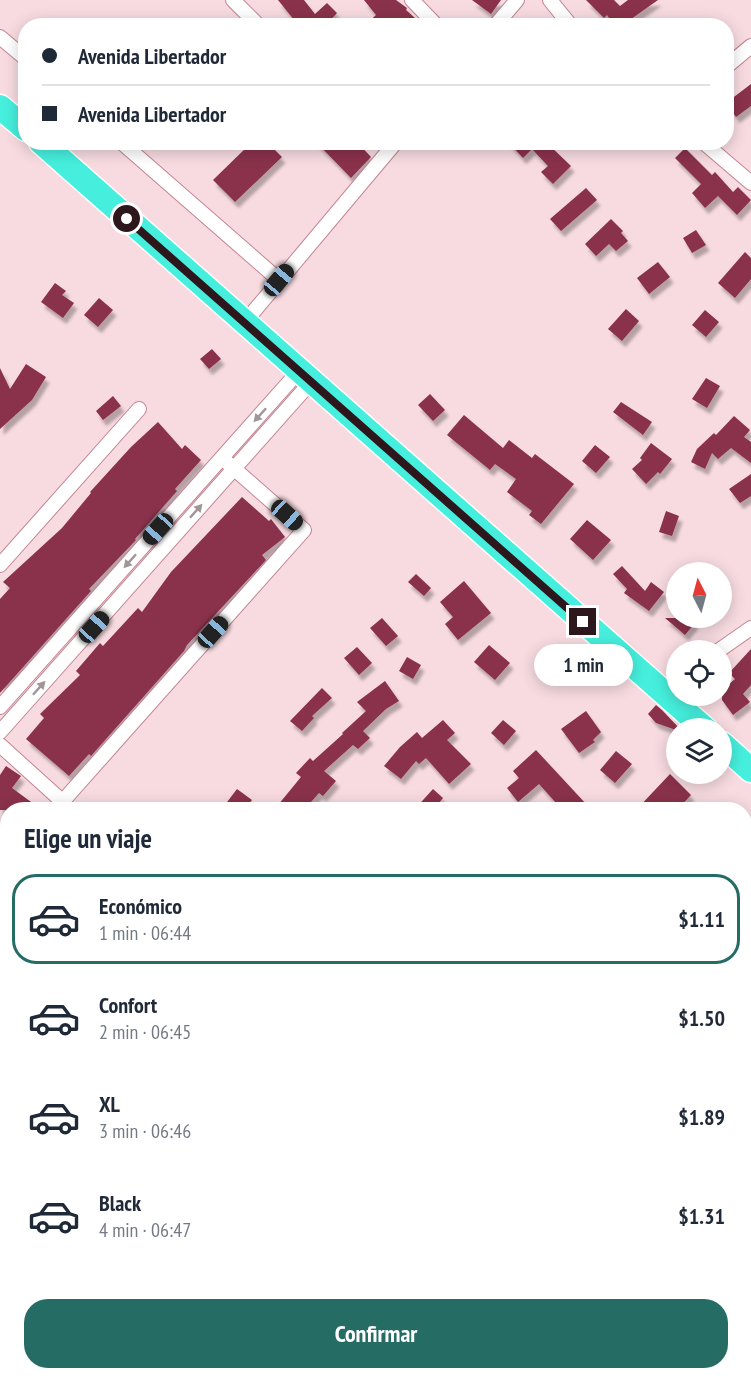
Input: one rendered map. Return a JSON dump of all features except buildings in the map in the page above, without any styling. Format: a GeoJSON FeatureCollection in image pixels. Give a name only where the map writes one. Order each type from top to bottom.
{"type":"FeatureCollection","features":[{"type":"Feature","properties":{"kind":"highway"},"geometry":{"type":"LineString","coordinates":[[2,113],[18,124]]}},
{"type":"Feature","properties":{"kind":"highway"},"geometry":{"type":"LineString","coordinates":[[49,150],[305,377],[666,683]]}},
{"type":"Feature","properties":{"kind":"highway"},"geometry":{"type":"LineString","coordinates":[[686,706],[696,718]]}},
{"type":"Feature","properties":{"kind":"highway"},"geometry":{"type":"LineString","coordinates":[[732,753],[751,770]]}},
{"type":"Feature","properties":{"kind":"street"},"geometry":{"type":"LineString","coordinates":[[233,0],[252,18]]}},
{"type":"Feature","properties":{"kind":"street"},"geometry":{"type":"LineString","coordinates":[[412,0],[429,18]]}},
{"type":"Feature","properties":{"kind":"street"},"geometry":{"type":"LineString","coordinates":[[502,18],[517,0]]}},
{"type":"Feature","properties":{"kind":"street"},"geometry":{"type":"LineString","coordinates":[[550,0],[564,18]]}},
{"type":"Feature","properties":{"kind":"street"},"geometry":{"type":"LineString","coordinates":[[0,37],[18,52]]}},
{"type":"Feature","properties":{"kind":"street"},"geometry":{"type":"LineString","coordinates":[[734,60],[751,46]]}},
{"type":"Feature","properties":{"kind":"street"},"geometry":{"type":"LineString","coordinates":[[131,150],[279,280]]}},
{"type":"Feature","properties":{"kind":"street"},"geometry":{"type":"LineString","coordinates":[[243,322],[384,150]]}},
{"type":"Feature","properties":{"kind":"street"},"geometry":{"type":"LineString","coordinates":[[712,150],[751,183]]}},
{"type":"Feature","properties":{"kind":"street"},"geometry":{"type":"LineString","coordinates":[[0,707],[222,458],[305,377]]}},
{"type":"Feature","properties":{"kind":"street"},"geometry":{"type":"LineString","coordinates":[[0,732],[234,469],[305,377]]}},
{"type":"Feature","properties":{"kind":"street"},"geometry":{"type":"LineString","coordinates":[[0,565],[139,409]]}},
{"type":"Feature","properties":{"kind":"street"},"geometry":{"type":"LineString","coordinates":[[63,802],[304,530],[222,458]]}},
{"type":"Feature","properties":{"kind":"street"},"geometry":{"type":"LineString","coordinates":[[732,641],[751,628]]}},
{"type":"Feature","properties":{"kind":"street"},"geometry":{"type":"LineString","coordinates":[[0,745],[55,802]]}},
{"type":"Feature","properties":{"kind":"route"},"geometry":{"type":"LineString","coordinates":[[127,219],[583,622]]}}]}
